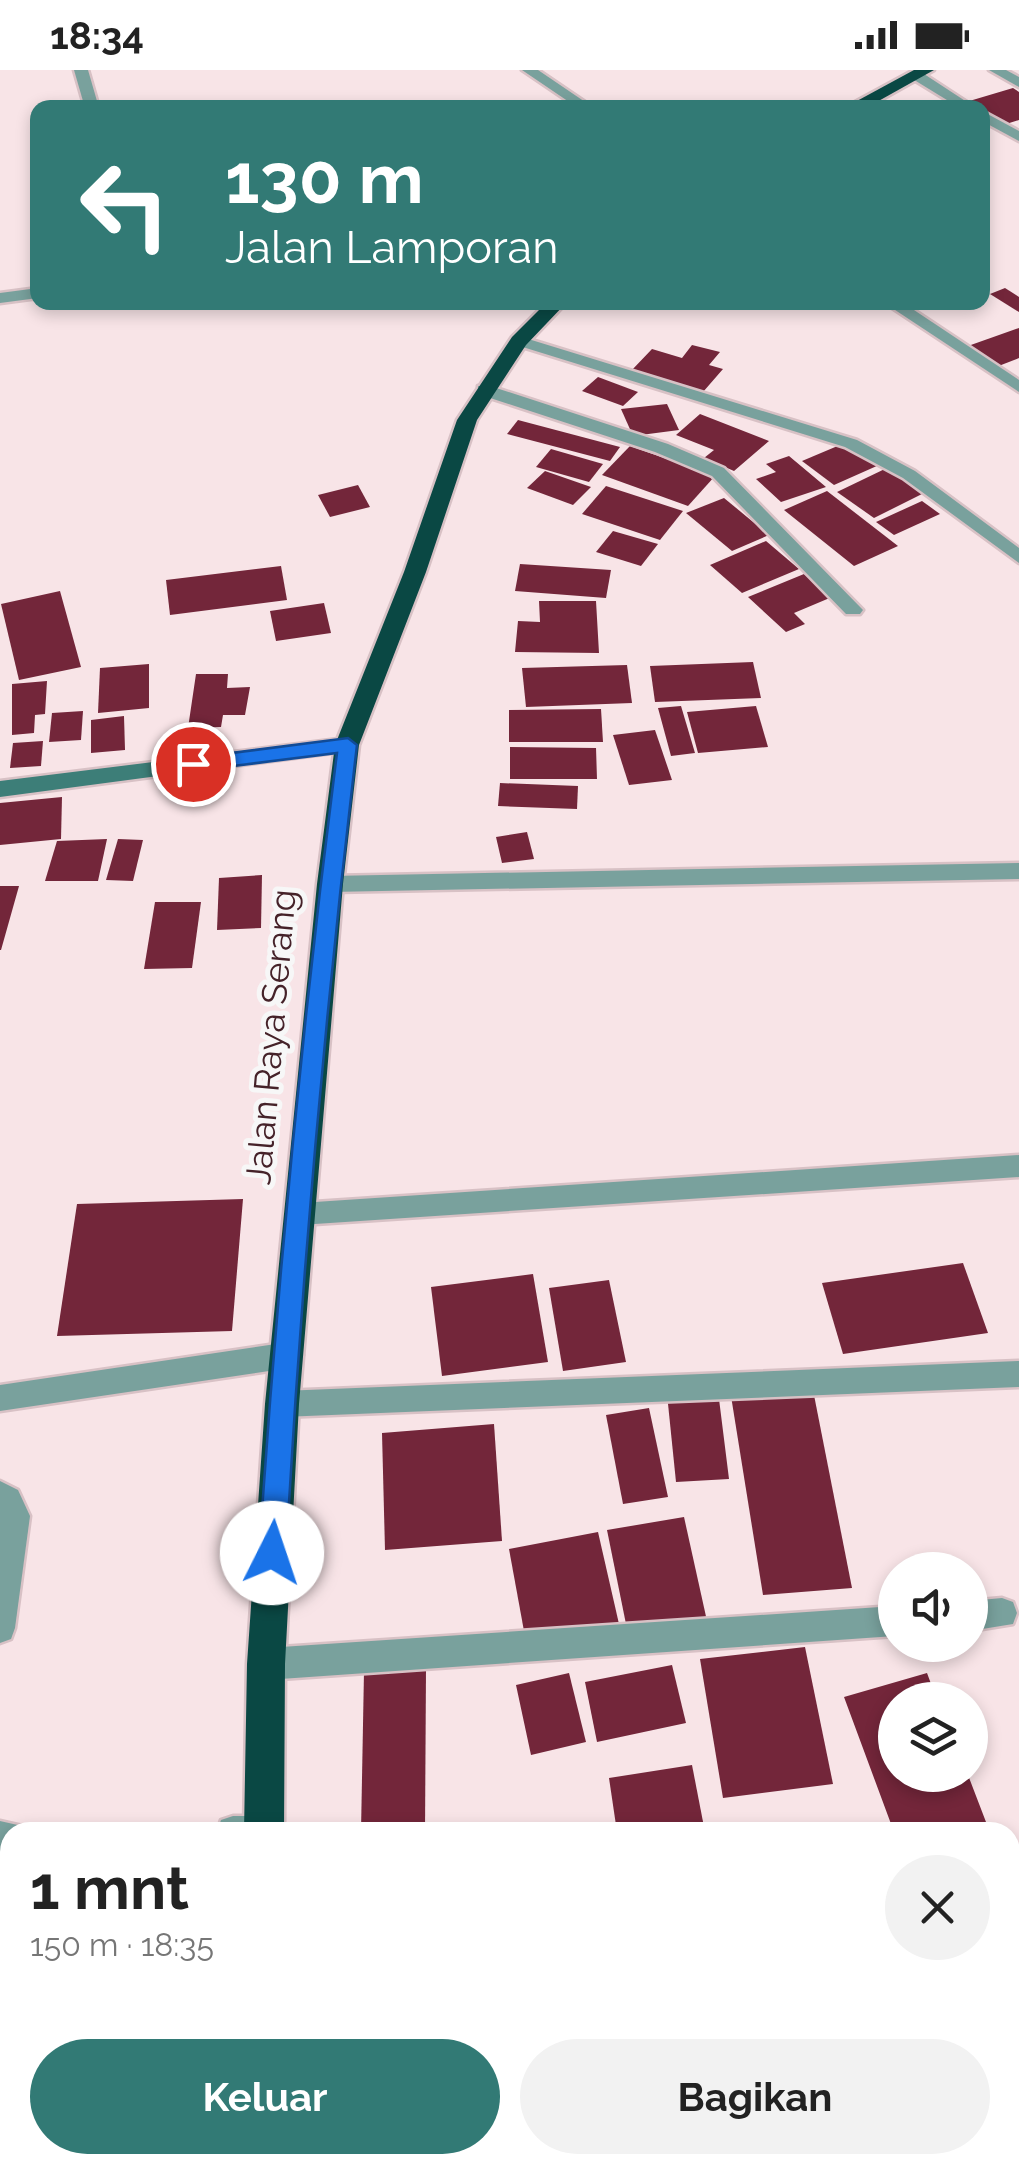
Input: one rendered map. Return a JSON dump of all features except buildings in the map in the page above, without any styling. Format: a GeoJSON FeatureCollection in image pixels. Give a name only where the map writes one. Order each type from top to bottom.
{"type":"FeatureCollection","features":[{"type":"Feature","properties":{"kind":"highway"},"geometry":{"type":"LineString","coordinates":[[866,100],[915,73]]}},
{"type":"Feature","properties":{"kind":"highway","name":"Jalan Raya Serang"},"geometry":{"type":"LineString","coordinates":[[264,1822],[266,1664],[282,1404],[330,884],[348,745],[415,572],[448,466],[484,390],[519,341],[550,310]]}},
{"type":"Feature","properties":{"kind":"street"},"geometry":{"type":"LineString","coordinates":[[81,70],[90,100]]}},
{"type":"Feature","properties":{"kind":"street"},"geometry":{"type":"LineString","coordinates":[[529,70],[576,100]]}},
{"type":"Feature","properties":{"kind":"street"},"geometry":{"type":"LineString","coordinates":[[915,73],[957,100]]}},
{"type":"Feature","properties":{"kind":"street"},"geometry":{"type":"LineString","coordinates":[[990,120],[1019,137]]}},
{"type":"Feature","properties":{"kind":"street"},"geometry":{"type":"LineString","coordinates":[[0,298],[30,294]]}},
{"type":"Feature","properties":{"kind":"street"},"geometry":{"type":"LineString","coordinates":[[903,310],[1019,387]]}},
{"type":"Feature","properties":{"kind":"street"},"geometry":{"type":"LineString","coordinates":[[519,341],[783,423],[826,431],[864,446],[934,491],[1019,557]]}},
{"type":"Feature","properties":{"kind":"street"},"geometry":{"type":"LineString","coordinates":[[484,390],[542,413],[692,459],[718,472],[852,610]]}},
{"type":"Feature","properties":{"kind":"street"},"geometry":{"type":"LineString","coordinates":[[0,789],[348,745]]}},
{"type":"Feature","properties":{"kind":"street"},"geometry":{"type":"LineString","coordinates":[[330,884],[1019,871]]}},
{"type":"Feature","properties":{"kind":"street"},"geometry":{"type":"LineString","coordinates":[[300,1214],[1019,1166]]}},
{"type":"Feature","properties":{"kind":"street"},"geometry":{"type":"LineString","coordinates":[[0,1398],[289,1355]]}},
{"type":"Feature","properties":{"kind":"street"},"geometry":{"type":"LineString","coordinates":[[282,1404],[1019,1374]]}},
{"type":"Feature","properties":{"kind":"street"},"geometry":{"type":"LineString","coordinates":[[0,1496],[8,1500],[15,1516],[0,1628]]}},
{"type":"Feature","properties":{"kind":"street"},"geometry":{"type":"LineString","coordinates":[[988,1614],[1002,1613]]}},
{"type":"Feature","properties":{"kind":"street"},"geometry":{"type":"LineString","coordinates":[[266,1664],[878,1622]]}},
{"type":"Feature","properties":{"kind":"route"},"geometry":{"type":"LineString","coordinates":[[193,764],[348,745],[330,884],[272,1553]]}}]}
